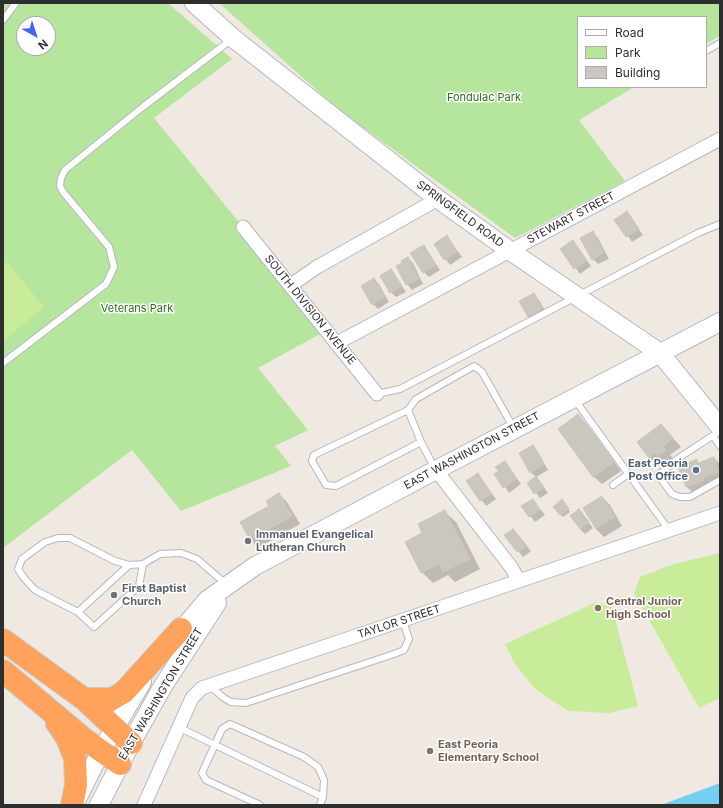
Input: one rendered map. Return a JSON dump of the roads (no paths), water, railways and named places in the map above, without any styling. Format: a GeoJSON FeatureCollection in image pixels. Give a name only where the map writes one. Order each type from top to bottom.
{"type":"FeatureCollection","features":[{"type":"Feature","properties":{"kind":"highway"},"geometry":{"type":"LineString","coordinates":[[84,699],[112,699],[124,692],[181,629]]}},
{"type":"Feature","properties":{"kind":"highway"},"geometry":{"type":"LineString","coordinates":[[3,640],[84,699],[130,743]]}},
{"type":"Feature","properties":{"kind":"highway"},"geometry":{"type":"LineString","coordinates":[[3,671],[101,751],[120,764]]}},
{"type":"Feature","properties":{"kind":"highway"},"geometry":{"type":"LineString","coordinates":[[24,689],[56,722],[70,746],[74,758],[76,775],[73,805]]}},
{"type":"Feature","properties":{"kind":"main road","name":"SPRINGFIELD ROAD"},"geometry":{"type":"LineString","coordinates":[[194,3],[233,38],[438,199],[660,353],[716,432]]}},
{"type":"Feature","properties":{"kind":"main road","name":"EAST WASHINGTON STREET"},"geometry":{"type":"LineString","coordinates":[[73,805],[101,751],[142,682],[181,629],[207,600],[255,566],[573,397],[720,322]]}},
{"type":"Feature","properties":{"kind":"main road","name":"EAST WASHINGTON STREET"},"geometry":{"type":"LineString","coordinates":[[99,805],[130,743],[180,659],[228,586]]}},
{"type":"Feature","properties":{"kind":"street","name":"STEWART STREET"},"geometry":{"type":"LineString","coordinates":[[337,343],[720,139]]}},
{"type":"Feature","properties":{"kind":"street"},"geometry":{"type":"LineString","coordinates":[[291,285],[317,267],[438,199]]}},
{"type":"Feature","properties":{"kind":"street","name":"SOUTH DIVISION AVENUE"},"geometry":{"type":"LineString","coordinates":[[243,227],[377,394]]}},
{"type":"Feature","properties":{"kind":"street"},"geometry":{"type":"LineString","coordinates":[[436,470],[511,567],[519,581]]}},
{"type":"Feature","properties":{"kind":"street","name":"TAYLOR STREET"},"geometry":{"type":"LineString","coordinates":[[144,805],[178,727],[196,692],[209,685],[403,621],[720,513]]}},
{"type":"Feature","properties":{"kind":"lane"},"geometry":{"type":"LineString","coordinates":[[3,20],[16,3]]}},
{"type":"Feature","properties":{"kind":"lane"},"geometry":{"type":"LineString","coordinates":[[3,363],[106,284],[114,267],[109,248],[63,192],[60,186],[61,178],[65,170],[144,106],[233,38]]}},
{"type":"Feature","properties":{"kind":"lane"},"geometry":{"type":"LineString","coordinates":[[707,50],[720,43]]}},
{"type":"Feature","properties":{"kind":"lane"},"geometry":{"type":"LineString","coordinates":[[377,394],[400,389],[698,233],[720,224]]}},
{"type":"Feature","properties":{"kind":"lane"},"geometry":{"type":"LineString","coordinates":[[421,442],[336,486],[326,484],[312,461],[314,455],[408,410],[416,399],[474,366],[482,372],[514,429]]}},
{"type":"Feature","properties":{"kind":"lane"},"geometry":{"type":"LineString","coordinates":[[573,397],[669,530]]}},
{"type":"Feature","properties":{"kind":"lane"},"geometry":{"type":"LineString","coordinates":[[408,410],[421,442],[436,470]]}},
{"type":"Feature","properties":{"kind":"lane"},"geometry":{"type":"LineString","coordinates":[[720,431],[716,432],[680,457],[658,475],[672,494],[680,497],[690,497],[720,480]]}},
{"type":"Feature","properties":{"kind":"lane"},"geometry":{"type":"LineString","coordinates":[[716,432],[720,446]]}},
{"type":"Feature","properties":{"kind":"lane"},"geometry":{"type":"LineString","coordinates":[[613,486],[628,474]]}},
{"type":"Feature","properties":{"kind":"lane"},"geometry":{"type":"LineString","coordinates":[[142,564],[139,586],[94,627],[78,612],[35,590],[18,569],[22,559],[31,550],[44,542],[58,538],[70,538],[115,561],[129,565],[142,564],[160,554],[181,553],[196,559],[214,572],[228,586]]}},
{"type":"Feature","properties":{"kind":"lane"},"geometry":{"type":"LineString","coordinates":[[78,612],[129,565]]}},
{"type":"Feature","properties":{"kind":"lane"},"geometry":{"type":"LineString","coordinates":[[209,685],[231,702],[246,703],[404,650],[409,639],[403,621]]}},
{"type":"Feature","properties":{"kind":"lane"},"geometry":{"type":"LineString","coordinates":[[260,805],[206,780],[202,773],[222,729],[230,724],[304,757],[318,768],[324,780],[323,797],[320,805]]}},
{"type":"Feature","properties":{"kind":"lane"},"geometry":{"type":"LineString","coordinates":[[178,727],[323,797]]}},
{"type":"Feature","properties":{"kind":"water"},"geometry":{"type":"Polygon","coordinates":[[[720,783],[720,805],[661,805],[720,783]]]}},
{"type":"Feature","properties":{"kind":"place","name":"East Peoria Post Office"},"geometry":{"type":"Point","coordinates":[696,470]}},
{"type":"Feature","properties":{"kind":"place","name":"Immanuel Evangelical Lutheran Church"},"geometry":{"type":"Point","coordinates":[248,541]}},
{"type":"Feature","properties":{"kind":"place","name":"First Baptist Church"},"geometry":{"type":"Point","coordinates":[114,595]}},
{"type":"Feature","properties":{"kind":"place","name":"Central Junior High School"},"geometry":{"type":"Point","coordinates":[598,608]}},
{"type":"Feature","properties":{"kind":"place","name":"East Peoria Elementary School"},"geometry":{"type":"Point","coordinates":[430,751]}},
{"type":"Feature","properties":{"kind":"park label","name":"Fondulac Park"},"geometry":{"type":"Point","coordinates":[484,98]}},
{"type":"Feature","properties":{"kind":"park label","name":"Veterans Park"},"geometry":{"type":"Point","coordinates":[137,309]}}]}
